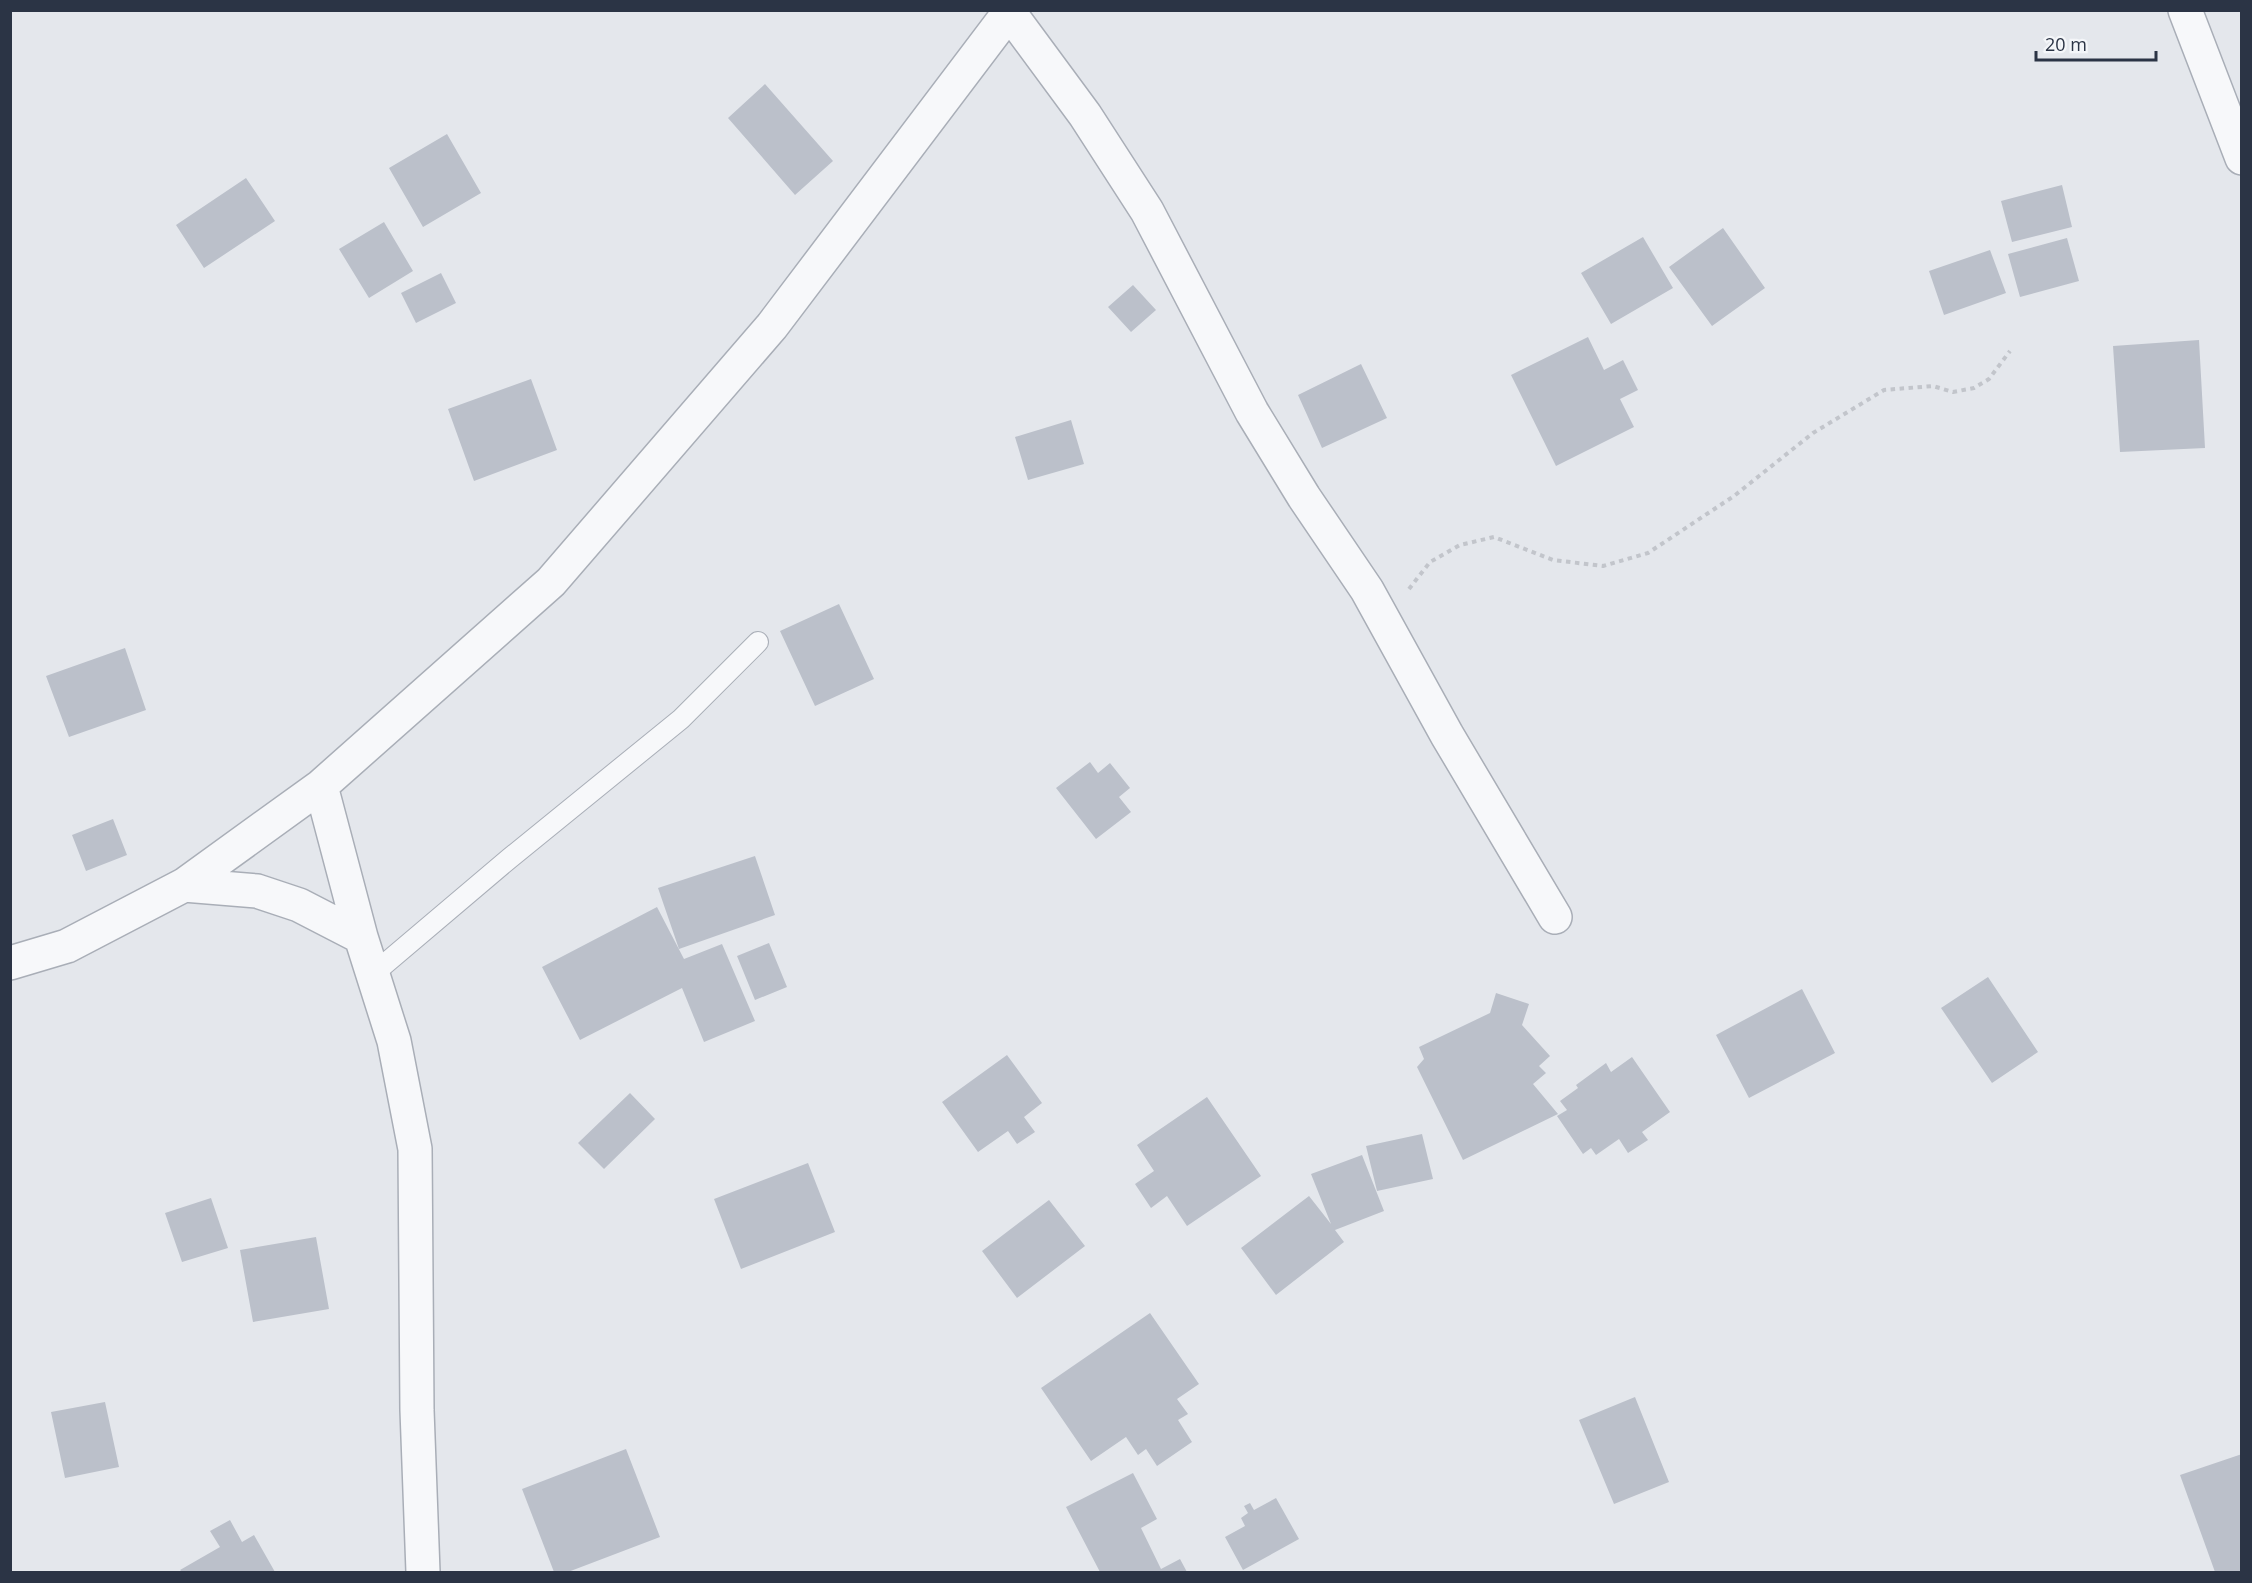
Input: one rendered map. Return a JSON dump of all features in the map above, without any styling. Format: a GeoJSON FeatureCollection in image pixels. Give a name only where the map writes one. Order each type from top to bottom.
{"type":"FeatureCollection","features":[{"type":"Feature","properties":{"kind":"street"},"geometry":{"type":"LineString","coordinates":[[2185,10],[2241,158]]}},
{"type":"Feature","properties":{"kind":"street"},"geometry":{"type":"LineString","coordinates":[[10,963],[67,946],[184,885],[321,786],[551,582],[772,326],[1010,11],[1085,115],[1148,211],[1252,412],[1304,497],[1367,590],[1447,735],[1555,917]]}},
{"type":"Feature","properties":{"kind":"street"},"geometry":{"type":"LineString","coordinates":[[321,786],[361,937],[394,1041],[416,1149],[417,1410],[423,1572]]}},
{"type":"Feature","properties":{"kind":"street"},"geometry":{"type":"LineString","coordinates":[[184,885],[257,891],[299,905],[361,937]]}},
{"type":"Feature","properties":{"kind":"lane"},"geometry":{"type":"LineString","coordinates":[[373,974],[510,858],[681,719],[758,642]]}},
{"type":"Feature","properties":{"kind":"path"},"geometry":{"type":"LineString","coordinates":[[1384,620],[1430,562],[1460,545],[1494,537],[1553,560],[1603,566],[1648,553],[1734,496],[1813,434],[1884,390],[1933,386],[1953,392],[1974,388],[1989,379],[2010,351]]}},
{"type":"Feature","properties":{"kind":"building"},"geometry":{"type":"Polygon","coordinates":[[[765,84],[833,161],[795,195],[728,118],[765,84]]]}},
{"type":"Feature","properties":{"kind":"building"},"geometry":{"type":"Polygon","coordinates":[[[447,134],[481,193],[423,227],[389,168],[447,134]]]}},
{"type":"Feature","properties":{"kind":"building"},"geometry":{"type":"Polygon","coordinates":[[[246,178],[275,221],[204,268],[176,225],[246,178]]]}},
{"type":"Feature","properties":{"kind":"building"},"geometry":{"type":"Polygon","coordinates":[[[2062,185],[2072,227],[2012,242],[2001,201],[2062,185]]]}},
{"type":"Feature","properties":{"kind":"building"},"geometry":{"type":"Polygon","coordinates":[[[384,222],[413,271],[369,298],[339,249],[384,222]]]}},
{"type":"Feature","properties":{"kind":"building"},"geometry":{"type":"Polygon","coordinates":[[[1723,228],[1765,288],[1712,326],[1669,267],[1723,228]]]}},
{"type":"Feature","properties":{"kind":"building"},"geometry":{"type":"Polygon","coordinates":[[[1643,237],[1673,288],[1611,324],[1581,273],[1643,237]]]}},
{"type":"Feature","properties":{"kind":"building"},"geometry":{"type":"Polygon","coordinates":[[[2067,238],[2079,281],[2020,297],[2008,254],[2067,238]]]}},
{"type":"Feature","properties":{"kind":"building"},"geometry":{"type":"Polygon","coordinates":[[[1990,250],[2006,293],[1944,315],[1929,271],[1990,250]]]}},
{"type":"Feature","properties":{"kind":"building"},"geometry":{"type":"Polygon","coordinates":[[[441,273],[456,303],[416,323],[401,293],[441,273]]]}},
{"type":"Feature","properties":{"kind":"building"},"geometry":{"type":"Polygon","coordinates":[[[1133,285],[1156,310],[1131,332],[1108,307],[1133,285]]]}},
{"type":"Feature","properties":{"kind":"building"},"geometry":{"type":"Polygon","coordinates":[[[1588,337],[1604,370],[1623,360],[1638,390],[1620,399],[1634,427],[1556,466],[1511,375],[1588,337]]]}},
{"type":"Feature","properties":{"kind":"building"},"geometry":{"type":"Polygon","coordinates":[[[2199,340],[2205,448],[2120,452],[2113,346],[2199,340]]]}},
{"type":"Feature","properties":{"kind":"building"},"geometry":{"type":"Polygon","coordinates":[[[1361,364],[1387,418],[1322,448],[1298,395],[1361,364]]]}},
{"type":"Feature","properties":{"kind":"building"},"geometry":{"type":"Polygon","coordinates":[[[531,379],[557,450],[474,481],[448,409],[531,379]]]}},
{"type":"Feature","properties":{"kind":"building"},"geometry":{"type":"Polygon","coordinates":[[[1071,420],[1084,464],[1028,480],[1015,437],[1071,420]]]}},
{"type":"Feature","properties":{"kind":"building"},"geometry":{"type":"Polygon","coordinates":[[[839,604],[874,679],[815,706],[780,631],[839,604]]]}},
{"type":"Feature","properties":{"kind":"building"},"geometry":{"type":"Polygon","coordinates":[[[125,648],[146,710],[69,737],[46,676],[125,648]]]}},
{"type":"Feature","properties":{"kind":"building"},"geometry":{"type":"Polygon","coordinates":[[[1090,762],[1098,773],[1110,763],[1130,788],[1119,797],[1131,812],[1096,839],[1056,788],[1090,762]]]}},
{"type":"Feature","properties":{"kind":"building"},"geometry":{"type":"Polygon","coordinates":[[[113,819],[127,855],[86,871],[72,835],[113,819]]]}},
{"type":"Feature","properties":{"kind":"building"},"geometry":{"type":"Polygon","coordinates":[[[755,856],[775,915],[679,949],[658,888],[755,856]]]}},
{"type":"Feature","properties":{"kind":"building"},"geometry":{"type":"Polygon","coordinates":[[[657,907],[684,959],[722,944],[755,1021],[704,1042],[682,988],[580,1040],[542,967],[657,907]]]}},
{"type":"Feature","properties":{"kind":"building"},"geometry":{"type":"Polygon","coordinates":[[[769,943],[787,987],[755,1000],[737,956],[769,943]]]}},
{"type":"Feature","properties":{"kind":"building"},"geometry":{"type":"Polygon","coordinates":[[[1988,977],[2038,1052],[1992,1083],[1941,1008],[1988,977]]]}},
{"type":"Feature","properties":{"kind":"building"},"geometry":{"type":"Polygon","coordinates":[[[1802,989],[1835,1053],[1749,1098],[1716,1035],[1802,989]]]}},
{"type":"Feature","properties":{"kind":"building"},"geometry":{"type":"Polygon","coordinates":[[[1496,993],[1529,1004],[1522,1025],[1550,1056],[1539,1066],[1546,1073],[1533,1084],[1558,1114],[1463,1160],[1417,1067],[1424,1059],[1419,1047],[1490,1013],[1496,993]]]}},
{"type":"Feature","properties":{"kind":"building"},"geometry":{"type":"Polygon","coordinates":[[[1007,1055],[1042,1103],[1024,1117],[1035,1132],[1017,1144],[1008,1131],[978,1152],[942,1102],[1007,1055]]]}},
{"type":"Feature","properties":{"kind":"building"},"geometry":{"type":"Polygon","coordinates":[[[1632,1057],[1670,1112],[1642,1132],[1648,1140],[1628,1153],[1619,1139],[1596,1155],[1591,1148],[1583,1154],[1557,1116],[1567,1110],[1560,1101],[1578,1088],[1576,1085],[1606,1063],[1611,1072],[1632,1057]]]}},
{"type":"Feature","properties":{"kind":"building"},"geometry":{"type":"Polygon","coordinates":[[[630,1093],[655,1119],[604,1169],[578,1143],[630,1093]]]}},
{"type":"Feature","properties":{"kind":"building"},"geometry":{"type":"Polygon","coordinates":[[[1207,1097],[1261,1176],[1187,1226],[1167,1196],[1151,1208],[1135,1184],[1154,1171],[1137,1145],[1207,1097]]]}},
{"type":"Feature","properties":{"kind":"building"},"geometry":{"type":"Polygon","coordinates":[[[1422,1134],[1433,1179],[1377,1191],[1366,1146],[1422,1134]]]}},
{"type":"Feature","properties":{"kind":"building"},"geometry":{"type":"Polygon","coordinates":[[[1362,1155],[1384,1211],[1335,1230],[1344,1242],[1276,1295],[1241,1248],[1309,1196],[1331,1224],[1311,1174],[1362,1155]]]}},
{"type":"Feature","properties":{"kind":"building"},"geometry":{"type":"Polygon","coordinates":[[[808,1163],[835,1232],[741,1269],[714,1199],[808,1163]]]}},
{"type":"Feature","properties":{"kind":"building"},"geometry":{"type":"Polygon","coordinates":[[[211,1198],[228,1248],[182,1262],[165,1213],[211,1198]]]}},
{"type":"Feature","properties":{"kind":"building"},"geometry":{"type":"Polygon","coordinates":[[[1049,1200],[1085,1246],[1017,1298],[982,1251],[1049,1200]]]}},
{"type":"Feature","properties":{"kind":"building"},"geometry":{"type":"Polygon","coordinates":[[[316,1237],[329,1309],[253,1322],[240,1250],[316,1237]]]}},
{"type":"Feature","properties":{"kind":"building"},"geometry":{"type":"Polygon","coordinates":[[[1150,1313],[1199,1384],[1177,1399],[1188,1414],[1178,1420],[1192,1442],[1157,1466],[1146,1449],[1138,1455],[1126,1437],[1091,1461],[1041,1388],[1150,1313]]]}},
{"type":"Feature","properties":{"kind":"building"},"geometry":{"type":"Polygon","coordinates":[[[1635,1397],[1669,1482],[1614,1504],[1579,1420],[1635,1397]]]}},
{"type":"Feature","properties":{"kind":"building"},"geometry":{"type":"Polygon","coordinates":[[[105,1402],[119,1467],[65,1478],[51,1412],[105,1402]]]}},
{"type":"Feature","properties":{"kind":"building"},"geometry":{"type":"Polygon","coordinates":[[[626,1449],[660,1537],[568,1572],[554,1572],[522,1489],[626,1449]]]}},
{"type":"Feature","properties":{"kind":"building"},"geometry":{"type":"Polygon","coordinates":[[[2242,1454],[2242,1572],[2215,1572],[2180,1475],[2242,1454]]]}},
{"type":"Feature","properties":{"kind":"building"},"geometry":{"type":"Polygon","coordinates":[[[1133,1473],[1157,1519],[1141,1528],[1161,1569],[1180,1559],[1187,1572],[1100,1572],[1066,1507],[1133,1473]]]}},
{"type":"Feature","properties":{"kind":"building"},"geometry":{"type":"Polygon","coordinates":[[[1276,1498],[1299,1539],[1243,1570],[1225,1537],[1245,1526],[1241,1518],[1248,1513],[1244,1506],[1250,1503],[1254,1510],[1276,1498]]]}},
{"type":"Feature","properties":{"kind":"building"},"geometry":{"type":"Polygon","coordinates":[[[230,1520],[242,1542],[254,1535],[275,1572],[182,1572],[180,1570],[220,1547],[210,1531],[230,1520]]]}}]}
